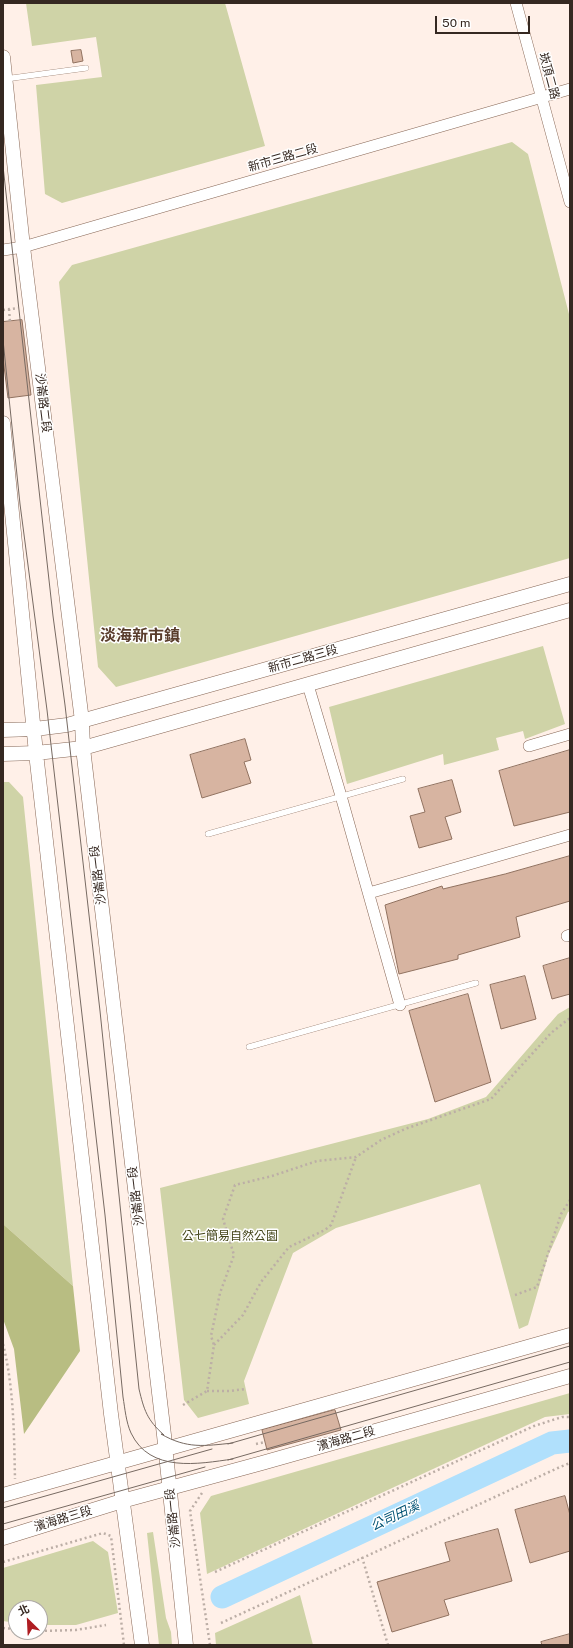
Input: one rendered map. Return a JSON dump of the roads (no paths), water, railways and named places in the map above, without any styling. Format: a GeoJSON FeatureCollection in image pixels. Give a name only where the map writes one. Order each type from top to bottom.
{"type":"FeatureCollection","features":[{"type":"Feature","properties":{"kind":"street","name":"崁頂二路"},"geometry":{"type":"LineString","coordinates":[[516,3],[570,202]]}},
{"type":"Feature","properties":{"kind":"street","name":"沙崙路二段"},"geometry":{"type":"LineString","coordinates":[[3,57],[23,247],[82,722],[83,748]]}},
{"type":"Feature","properties":{"kind":"street","name":"新市三路二段"},"geometry":{"type":"LineString","coordinates":[[3,250],[23,247],[570,89]]}},
{"type":"Feature","properties":{"kind":"street"},"geometry":{"type":"LineString","coordinates":[[3,423],[35,729],[36,753],[116,1461],[142,1645]]}},
{"type":"Feature","properties":{"kind":"street","name":"新市二路三段"},"geometry":{"type":"LineString","coordinates":[[3,730],[35,729],[82,722],[570,584]]}},
{"type":"Feature","properties":{"kind":"street"},"geometry":{"type":"LineString","coordinates":[[3,754],[36,753],[83,748],[570,610]]}},
{"type":"Feature","properties":{"kind":"street"},"geometry":{"type":"LineString","coordinates":[[308,685],[400,1004]]}},
{"type":"Feature","properties":{"kind":"street"},"geometry":{"type":"LineString","coordinates":[[529,746],[570,734]]}},
{"type":"Feature","properties":{"kind":"street","name":"沙崙路一段"},"geometry":{"type":"LineString","coordinates":[[83,748],[170,1488],[186,1645]]}},
{"type":"Feature","properties":{"kind":"street"},"geometry":{"type":"LineString","coordinates":[[369,893],[570,835]]}},
{"type":"Feature","properties":{"kind":"street"},"geometry":{"type":"LineString","coordinates":[[9,1493],[116,1461],[258,1423],[570,1335]]}},
{"type":"Feature","properties":{"kind":"street","name":"濱海路二段"},"geometry":{"type":"LineString","coordinates":[[122,1501],[570,1376]]}},
{"type":"Feature","properties":{"kind":"street","name":"濱海路三段"},"geometry":{"type":"LineString","coordinates":[[3,1538],[122,1501]]}},
{"type":"Feature","properties":{"kind":"lane"},"geometry":{"type":"LineString","coordinates":[[5,79],[86,68]]}},
{"type":"Feature","properties":{"kind":"lane"},"geometry":{"type":"LineString","coordinates":[[208,834],[403,778]]}},
{"type":"Feature","properties":{"kind":"lane"},"geometry":{"type":"LineString","coordinates":[[249,1047],[476,983]]}},
{"type":"Feature","properties":{"kind":"waterway","name":"公司田溪"},"geometry":{"type":"LineString","coordinates":[[222,1597],[552,1443],[570,1441]]}},
{"type":"Feature","properties":{"kind":"tram line"},"geometry":{"type":"LineString","coordinates":[[3,166],[53,616],[65,705],[100,1011],[139,1389],[147,1414],[158,1430],[164,1435],[161,1434],[170,1439],[188,1444],[204,1445],[233,1443]]}},
{"type":"Feature","properties":{"kind":"tram line"},"geometry":{"type":"LineString","coordinates":[[3,340],[20,504],[47,710],[105,1215],[123,1397],[127,1420],[129,1429],[139,1446],[150,1455],[162,1460],[190,1464],[233,1459]]}},
{"type":"Feature","properties":{"kind":"tram line"},"geometry":{"type":"LineString","coordinates":[[228,1444],[570,1346]]}},
{"type":"Feature","properties":{"kind":"tram line"},"geometry":{"type":"LineString","coordinates":[[228,1460],[570,1362]]}},
{"type":"Feature","properties":{"kind":"tram line"},"geometry":{"type":"LineString","coordinates":[[3,1508],[212,1449]]}},
{"type":"Feature","properties":{"kind":"tram line"},"geometry":{"type":"LineString","coordinates":[[3,1524],[205,1467]]}},
{"type":"Feature","properties":{"kind":"district","name":"淡海新市鎮"},"geometry":{"type":"Point","coordinates":[140,636]}},
{"type":"Feature","properties":{"kind":"park label","name":"公七簡易自然公園"},"geometry":{"type":"Point","coordinates":[230,1236]}}]}
